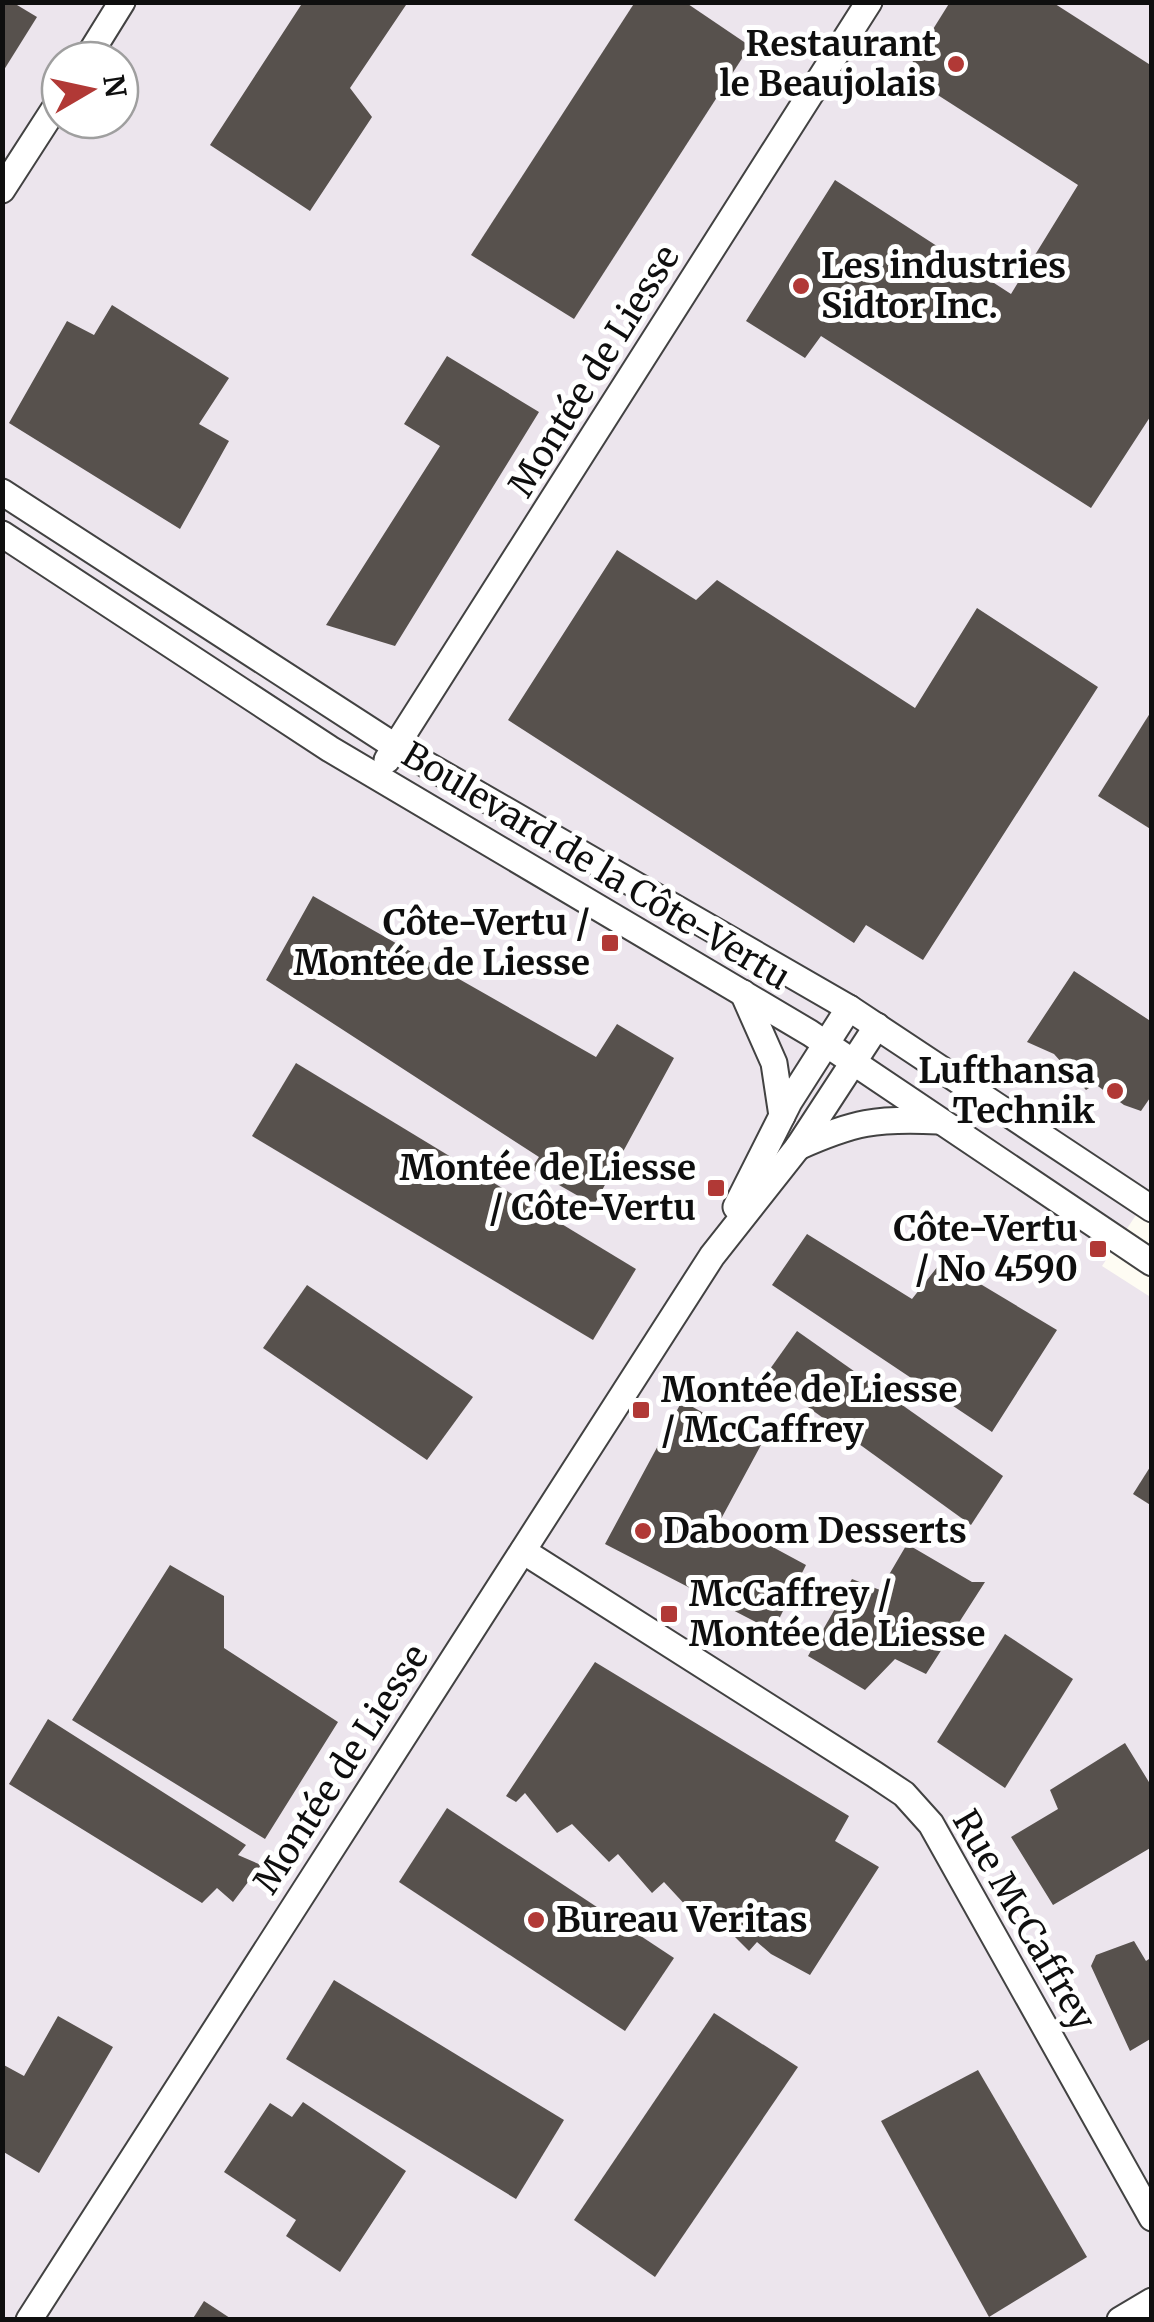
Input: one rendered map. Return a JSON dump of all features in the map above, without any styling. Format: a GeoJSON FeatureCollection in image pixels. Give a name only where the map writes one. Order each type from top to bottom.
{"type":"FeatureCollection","features":[{"type":"Feature","properties":{"kind":"street"},"geometry":{"type":"LineString","coordinates":[[98,40],[122,2]]}},
{"type":"Feature","properties":{"kind":"street","name":"Montée de Liesse"},"geometry":{"type":"LineString","coordinates":[[376,776],[869,2]]}},
{"type":"Feature","properties":{"kind":"street"},"geometry":{"type":"LineString","coordinates":[[2,190],[40,131]]}},
{"type":"Feature","properties":{"kind":"street","name":"Boulevard de la Côte-Vertu"},"geometry":{"type":"LineString","coordinates":[[2,492],[396,747],[849,1008],[1152,1209]]}},
{"type":"Feature","properties":{"kind":"street","name":"Boulevard de la Côte-Vertu"},"geometry":{"type":"LineString","coordinates":[[2,534],[330,750],[825,1043],[1152,1263]]}},
{"type":"Feature","properties":{"kind":"street"},"geometry":{"type":"LineString","coordinates":[[742,992],[774,1063],[782,1116]]}},
{"type":"Feature","properties":{"kind":"street","name":"Montée de Liesse"},"geometry":{"type":"LineString","coordinates":[[712,1256],[782,1116],[849,1008]]}},
{"type":"Feature","properties":{"kind":"street","name":"Montée de Liesse"},"geometry":{"type":"LineString","coordinates":[[28,2320],[712,1256],[798,1147],[876,1026]]}},
{"type":"Feature","properties":{"kind":"street"},"geometry":{"type":"LineString","coordinates":[[798,1147],[867,1121],[940,1121]]}},
{"type":"Feature","properties":{"kind":"street","name":"Rue McCaffrey"},"geometry":{"type":"LineString","coordinates":[[523,1551],[915,1804],[950,1858],[1152,2218]]}},
{"type":"Feature","properties":{"kind":"street"},"geometry":{"type":"LineString","coordinates":[[1120,2320],[1152,2301]]}},
{"type":"Feature","properties":{"kind":"shaded area"},"geometry":{"type":"Polygon","coordinates":[[[3,3],[1151,3],[1152,1191],[1102,1266],[1152,1298],[1151,2319],[3,2320],[3,3]]]}},
{"type":"Feature","properties":{"kind":"building"},"geometry":{"type":"Polygon","coordinates":[[[2,2],[12,2],[37,17],[2,73],[2,2]]]}},
{"type":"Feature","properties":{"kind":"building"},"geometry":{"type":"Polygon","coordinates":[[[303,2],[408,2],[350,88],[372,117],[310,211],[210,145],[303,2]]]}},
{"type":"Feature","properties":{"kind":"building"},"geometry":{"type":"Polygon","coordinates":[[[635,2],[685,2],[750,46],[574,319],[471,255],[635,2]]]}},
{"type":"Feature","properties":{"kind":"building"},"geometry":{"type":"Polygon","coordinates":[[[950,2],[1052,2],[1152,66],[1152,414],[1091,508],[821,336],[805,358],[746,321],[835,180],[1011,294],[1078,185],[905,74],[950,2]]]}},
{"type":"Feature","properties":{"kind":"building"},"geometry":{"type":"Polygon","coordinates":[[[112,305],[229,378],[199,424],[229,441],[180,529],[9,423],[67,321],[94,335],[112,305]]]}},
{"type":"Feature","properties":{"kind":"building"},"geometry":{"type":"Polygon","coordinates":[[[447,356],[539,412],[395,646],[326,625],[440,446],[404,424],[447,356]]]}},
{"type":"Feature","properties":{"kind":"building"},"geometry":{"type":"Polygon","coordinates":[[[617,550],[696,600],[717,580],[915,708],[977,608],[1098,687],[923,960],[866,925],[854,943],[508,720],[617,550]]]}},
{"type":"Feature","properties":{"kind":"building"},"geometry":{"type":"Polygon","coordinates":[[[1152,710],[1152,830],[1098,796],[1152,710]]]}},
{"type":"Feature","properties":{"kind":"building"},"geometry":{"type":"Polygon","coordinates":[[[313,896],[596,1057],[617,1024],[674,1058],[594,1205],[531,1169],[539,1157],[266,980],[313,896]]]}},
{"type":"Feature","properties":{"kind":"building"},"geometry":{"type":"Polygon","coordinates":[[[1074,971],[1152,1022],[1152,1095],[1141,1111],[1124,1105],[1095,1084],[1086,1090],[1054,1054],[1027,1042],[1074,971]]]}},
{"type":"Feature","properties":{"kind":"building"},"geometry":{"type":"Polygon","coordinates":[[[296,1063],[636,1269],[593,1340],[252,1136],[296,1063]]]}},
{"type":"Feature","properties":{"kind":"building"},"geometry":{"type":"Polygon","coordinates":[[[807,1234],[912,1299],[942,1261],[1057,1330],[992,1432],[772,1285],[807,1234]]]}},
{"type":"Feature","properties":{"kind":"building"},"geometry":{"type":"Polygon","coordinates":[[[307,1285],[473,1397],[427,1460],[263,1348],[307,1285]]]}},
{"type":"Feature","properties":{"kind":"building"},"geometry":{"type":"Polygon","coordinates":[[[797,1331],[1003,1476],[971,1525],[765,1376],[797,1331]]]}},
{"type":"Feature","properties":{"kind":"building"},"geometry":{"type":"Polygon","coordinates":[[[682,1401],[761,1445],[721,1519],[806,1565],[773,1631],[605,1544],[682,1401]]]}},
{"type":"Feature","properties":{"kind":"building"},"geometry":{"type":"Polygon","coordinates":[[[1152,1464],[1152,1506],[1133,1494],[1152,1464]]]}},
{"type":"Feature","properties":{"kind":"building"},"geometry":{"type":"Polygon","coordinates":[[[907,1544],[972,1582],[985,1582],[926,1674],[895,1659],[865,1690],[808,1656],[852,1579],[880,1590],[907,1544]]]}},
{"type":"Feature","properties":{"kind":"building"},"geometry":{"type":"Polygon","coordinates":[[[170,1565],[224,1596],[224,1648],[338,1722],[265,1839],[72,1720],[170,1565]]]}},
{"type":"Feature","properties":{"kind":"building"},"geometry":{"type":"Polygon","coordinates":[[[1005,1634],[1073,1679],[1005,1788],[937,1742],[1005,1634]]]}},
{"type":"Feature","properties":{"kind":"building"},"geometry":{"type":"Polygon","coordinates":[[[595,1662],[849,1816],[835,1841],[879,1867],[810,1975],[757,1942],[749,1951],[712,1914],[702,1923],[664,1882],[652,1893],[618,1854],[609,1862],[572,1824],[557,1833],[525,1793],[516,1802],[506,1796],[595,1662]]]}},
{"type":"Feature","properties":{"kind":"building"},"geometry":{"type":"Polygon","coordinates":[[[48,1719],[246,1845],[238,1855],[261,1865],[233,1902],[217,1888],[202,1903],[9,1784],[48,1719]]]}},
{"type":"Feature","properties":{"kind":"building"},"geometry":{"type":"Polygon","coordinates":[[[1125,1743],[1152,1787],[1152,1847],[1053,1905],[1011,1837],[1058,1809],[1050,1790],[1125,1743]]]}},
{"type":"Feature","properties":{"kind":"building","name":"Bureau Veritas"},"geometry":{"type":"Polygon","coordinates":[[[447,1808],[674,1958],[625,2031],[399,1882],[447,1808]]]}},
{"type":"Feature","properties":{"kind":"building"},"geometry":{"type":"Polygon","coordinates":[[[1134,1941],[1146,1961],[1152,1957],[1152,2038],[1130,2051],[1091,1966],[1096,1955],[1134,1941]]]}},
{"type":"Feature","properties":{"kind":"building"},"geometry":{"type":"Polygon","coordinates":[[[334,1980],[564,2120],[516,2199],[286,2059],[334,1980]]]}},
{"type":"Feature","properties":{"kind":"building"},"geometry":{"type":"Polygon","coordinates":[[[714,2013],[798,2067],[655,2277],[574,2220],[714,2013]]]}},
{"type":"Feature","properties":{"kind":"building"},"geometry":{"type":"Polygon","coordinates":[[[58,2016],[113,2047],[39,2173],[2,2151],[2,2064],[24,2076],[58,2016]]]}},
{"type":"Feature","properties":{"kind":"building"},"geometry":{"type":"Polygon","coordinates":[[[978,2070],[1087,2257],[989,2317],[881,2121],[978,2070]]]}},
{"type":"Feature","properties":{"kind":"building"},"geometry":{"type":"Polygon","coordinates":[[[303,2102],[406,2171],[340,2272],[286,2236],[296,2220],[224,2172],[270,2103],[292,2117],[303,2102]]]}},
{"type":"Feature","properties":{"kind":"building"},"geometry":{"type":"Polygon","coordinates":[[[204,2301],[233,2320],[192,2320],[204,2301]]]}},
{"type":"Feature","properties":{"kind":"place","name":"Restaurant le Beaujolais"},"geometry":{"type":"Point","coordinates":[956,64]}},
{"type":"Feature","properties":{"kind":"place","name":"Les industries Sidtor Inc."},"geometry":{"type":"Point","coordinates":[801,286]}},
{"type":"Feature","properties":{"kind":"place","name":"Côte-Vertu / Montée de Liesse"},"geometry":{"type":"Point","coordinates":[610,943]}},
{"type":"Feature","properties":{"kind":"place","name":"Lufthansa Technik"},"geometry":{"type":"Point","coordinates":[1115,1091]}},
{"type":"Feature","properties":{"kind":"place","name":"Montée de Liesse / Côte-Vertu"},"geometry":{"type":"Point","coordinates":[716,1188]}},
{"type":"Feature","properties":{"kind":"place","name":"Côte-Vertu / No 4590"},"geometry":{"type":"Point","coordinates":[1098,1249]}},
{"type":"Feature","properties":{"kind":"place","name":"Montée de Liesse / McCaffrey"},"geometry":{"type":"Point","coordinates":[641,1410]}},
{"type":"Feature","properties":{"kind":"place","name":"Daboom Desserts"},"geometry":{"type":"Point","coordinates":[643,1531]}},
{"type":"Feature","properties":{"kind":"place","name":"McCaffrey / Montée de Liesse"},"geometry":{"type":"Point","coordinates":[669,1614]}},
{"type":"Feature","properties":{"kind":"place","name":"Bureau Veritas"},"geometry":{"type":"Point","coordinates":[536,1920]}}]}
